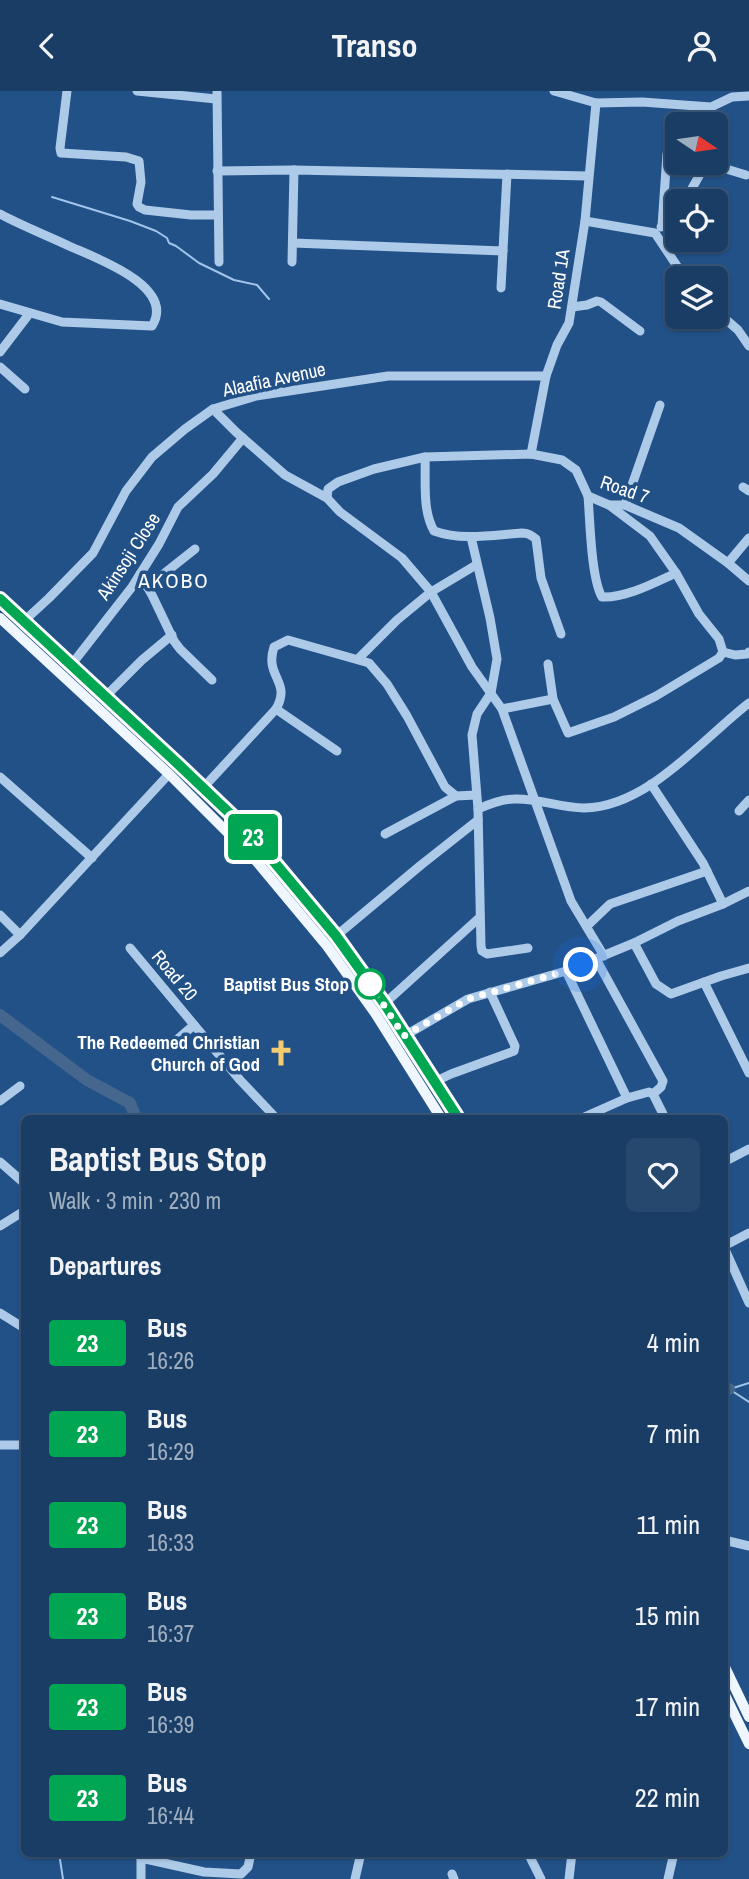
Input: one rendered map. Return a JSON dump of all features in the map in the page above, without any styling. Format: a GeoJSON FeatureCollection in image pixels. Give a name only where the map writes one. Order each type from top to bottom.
{"type":"FeatureCollection","features":[{"type":"Feature","properties":{"kind":"main road"},"geometry":{"type":"LineString","coordinates":[[0,599],[106,696],[258,843],[336,936],[384,1003],[456,1114]]}},
{"type":"Feature","properties":{"kind":"main road"},"geometry":{"type":"LineString","coordinates":[[0,618],[169,774],[257,862],[327,946],[375,1013],[438,1115]]}},
{"type":"Feature","properties":{"kind":"main road"},"geometry":{"type":"LineString","coordinates":[[74,685],[83,675]]}},
{"type":"Feature","properties":{"kind":"main road"},"geometry":{"type":"LineString","coordinates":[[341,966],[352,958]]}},
{"type":"Feature","properties":{"kind":"main road"},"geometry":{"type":"LineString","coordinates":[[728,1673],[748,1711]]}},
{"type":"Feature","properties":{"kind":"main road"},"geometry":{"type":"LineString","coordinates":[[728,1701],[749,1744]]}},
{"type":"Feature","properties":{"kind":"street"},"geometry":{"type":"LineString","coordinates":[[67,91],[61,153],[126,157],[139,161],[141,182],[136,204],[145,210],[218,215]]}},
{"type":"Feature","properties":{"kind":"street"},"geometry":{"type":"LineString","coordinates":[[138,91],[217,95],[219,262]]}},
{"type":"Feature","properties":{"kind":"street"},"geometry":{"type":"LineString","coordinates":[[554,91],[596,103],[642,102],[711,107],[732,97],[749,96]]}},
{"type":"Feature","properties":{"kind":"street","name":"Road 1A"},"geometry":{"type":"LineString","coordinates":[[531,454],[546,376],[557,345],[569,323],[572,307],[596,103]]}},
{"type":"Feature","properties":{"kind":"street"},"geometry":{"type":"LineString","coordinates":[[692,189],[704,167],[723,168],[746,175]]}},
{"type":"Feature","properties":{"kind":"street"},"geometry":{"type":"LineString","coordinates":[[292,262],[294,170]]}},
{"type":"Feature","properties":{"kind":"street"},"geometry":{"type":"LineString","coordinates":[[217,171],[589,176]]}},
{"type":"Feature","properties":{"kind":"street"},"geometry":{"type":"LineString","coordinates":[[501,288],[507,174]]}},
{"type":"Feature","properties":{"kind":"street"},"geometry":{"type":"LineString","coordinates":[[665,174],[659,229],[679,266]]}},
{"type":"Feature","properties":{"kind":"street"},"geometry":{"type":"LineString","coordinates":[[0,214],[126,272],[146,289],[157,311],[156,321],[152,326],[146,327],[62,322],[0,304]]}},
{"type":"Feature","properties":{"kind":"street"},"geometry":{"type":"LineString","coordinates":[[584,221],[659,229],[665,223]]}},
{"type":"Feature","properties":{"kind":"street"},"geometry":{"type":"LineString","coordinates":[[293,243],[503,251]]}},
{"type":"Feature","properties":{"kind":"street"},"geometry":{"type":"LineString","coordinates":[[572,307],[601,302],[640,331]]}},
{"type":"Feature","properties":{"kind":"street"},"geometry":{"type":"LineString","coordinates":[[0,352],[29,314]]}},
{"type":"Feature","properties":{"kind":"street"},"geometry":{"type":"LineString","coordinates":[[728,321],[738,330],[749,347]]}},
{"type":"Feature","properties":{"kind":"street"},"geometry":{"type":"LineString","coordinates":[[0,367],[25,389]]}},
{"type":"Feature","properties":{"kind":"street","name":"Alaafia Avenue"},"geometry":{"type":"LineString","coordinates":[[24,621],[93,553],[126,491],[152,457],[213,409],[256,396],[388,376],[546,376]]}},
{"type":"Feature","properties":{"kind":"street"},"geometry":{"type":"LineString","coordinates":[[625,505],[660,405]]}},
{"type":"Feature","properties":{"kind":"street"},"geometry":{"type":"LineString","coordinates":[[213,409],[285,475],[327,498],[340,512],[402,558],[431,592],[472,667],[502,709],[571,901],[587,926],[663,1081],[653,1094]]}},
{"type":"Feature","properties":{"kind":"street","name":"Akinsoji Close"},"geometry":{"type":"LineString","coordinates":[[72,664],[140,575],[178,507],[213,474],[243,438]]}},
{"type":"Feature","properties":{"kind":"street","name":"Road 7"},"geometry":{"type":"LineString","coordinates":[[327,498],[328,489],[338,482],[374,469],[425,457],[531,454],[562,460],[576,470],[588,496],[609,505],[625,505],[678,528],[728,563],[749,582]]}},
{"type":"Feature","properties":{"kind":"street"},"geometry":{"type":"LineString","coordinates":[[425,457],[428,521],[434,531],[445,535],[471,537],[528,533],[536,539],[541,578],[561,633]]}},
{"type":"Feature","properties":{"kind":"street"},"geometry":{"type":"LineString","coordinates":[[588,496],[597,585],[602,597],[644,588],[676,573]]}},
{"type":"Feature","properties":{"kind":"street"},"geometry":{"type":"LineString","coordinates":[[609,505],[650,536],[676,573],[699,614],[719,639],[723,652]]}},
{"type":"Feature","properties":{"kind":"street"},"geometry":{"type":"LineString","coordinates":[[471,537],[497,659],[491,693],[477,714],[472,735],[478,809],[480,939],[484,953],[528,948]]}},
{"type":"Feature","properties":{"kind":"street"},"geometry":{"type":"LineString","coordinates":[[728,563],[749,538]]}},
{"type":"Feature","properties":{"kind":"street"},"geometry":{"type":"LineString","coordinates":[[147,587],[195,549]]}},
{"type":"Feature","properties":{"kind":"street"},"geometry":{"type":"LineString","coordinates":[[358,659],[397,620],[431,592],[476,565]]}},
{"type":"Feature","properties":{"kind":"street"},"geometry":{"type":"LineString","coordinates":[[140,575],[180,649],[212,680]]}},
{"type":"Feature","properties":{"kind":"street"},"geometry":{"type":"LineString","coordinates":[[106,696],[172,635]]}},
{"type":"Feature","properties":{"kind":"street"},"geometry":{"type":"LineString","coordinates":[[202,788],[276,709],[282,692],[272,670],[271,655],[274,647],[288,640],[369,663],[387,684],[407,716],[445,787],[456,796]]}},
{"type":"Feature","properties":{"kind":"street"},"geometry":{"type":"LineString","coordinates":[[723,652],[735,655],[747,655],[749,652]]}},
{"type":"Feature","properties":{"kind":"street"},"geometry":{"type":"LineString","coordinates":[[548,664],[553,699],[568,733],[614,717],[645,702],[719,658],[723,652]]}},
{"type":"Feature","properties":{"kind":"street"},"geometry":{"type":"LineString","coordinates":[[502,709],[553,699]]}},
{"type":"Feature","properties":{"kind":"street"},"geometry":{"type":"LineString","coordinates":[[478,809],[514,799],[581,808],[627,799],[652,784],[702,745],[749,703]]}},
{"type":"Feature","properties":{"kind":"street"},"geometry":{"type":"LineString","coordinates":[[276,709],[337,751]]}},
{"type":"Feature","properties":{"kind":"street"},"geometry":{"type":"LineString","coordinates":[[0,953],[20,935],[169,774]]}},
{"type":"Feature","properties":{"kind":"street"},"geometry":{"type":"LineString","coordinates":[[0,778],[92,858]]}},
{"type":"Feature","properties":{"kind":"street"},"geometry":{"type":"LineString","coordinates":[[652,784],[707,871],[723,904]]}},
{"type":"Feature","properties":{"kind":"street"},"geometry":{"type":"LineString","coordinates":[[385,834],[456,796],[476,795]]}},
{"type":"Feature","properties":{"kind":"street"},"geometry":{"type":"LineString","coordinates":[[739,811],[749,800]]}},
{"type":"Feature","properties":{"kind":"street"},"geometry":{"type":"LineString","coordinates":[[336,936],[478,820]]}},
{"type":"Feature","properties":{"kind":"street"},"geometry":{"type":"LineString","coordinates":[[587,926],[610,904],[707,871]]}},
{"type":"Feature","properties":{"kind":"street"},"geometry":{"type":"LineString","coordinates":[[404,1036],[468,999],[566,971],[749,891]]}},
{"type":"Feature","properties":{"kind":"street"},"geometry":{"type":"LineString","coordinates":[[0,915],[20,935]]}},
{"type":"Feature","properties":{"kind":"street"},"geometry":{"type":"LineString","coordinates":[[384,1003],[479,918]]}},
{"type":"Feature","properties":{"kind":"street"},"geometry":{"type":"LineString","coordinates":[[634,943],[656,984],[671,994],[749,968]]}},
{"type":"Feature","properties":{"kind":"street","name":"Road 20"},"geometry":{"type":"LineString","coordinates":[[130,949],[240,1080],[273,1115]]}},
{"type":"Feature","properties":{"kind":"street"},"geometry":{"type":"LineString","coordinates":[[566,971],[627,1098]]}},
{"type":"Feature","properties":{"kind":"street"},"geometry":{"type":"LineString","coordinates":[[704,982],[749,1073]]}},
{"type":"Feature","properties":{"kind":"street"},"geometry":{"type":"LineString","coordinates":[[434,1082],[514,1051],[515,1046],[490,992]]}},
{"type":"Feature","properties":{"kind":"street","name":"Road 20"},"geometry":{"type":"LineString","coordinates":[[172,1044],[194,1025]]}},
{"type":"Feature","properties":{"kind":"street"},"geometry":{"type":"LineString","coordinates":[[0,1101],[20,1086]]}},
{"type":"Feature","properties":{"kind":"street"},"geometry":{"type":"LineString","coordinates":[[589,1115],[645,1092],[653,1094],[664,1115]]}},
{"type":"Feature","properties":{"kind":"street"},"geometry":{"type":"LineString","coordinates":[[728,1160],[749,1149]]}},
{"type":"Feature","properties":{"kind":"street"},"geometry":{"type":"LineString","coordinates":[[0,1162],[21,1180]]}},
{"type":"Feature","properties":{"kind":"street"},"geometry":{"type":"LineString","coordinates":[[0,1226],[21,1212]]}},
{"type":"Feature","properties":{"kind":"street"},"geometry":{"type":"LineString","coordinates":[[728,1244],[749,1233]]}},
{"type":"Feature","properties":{"kind":"street"},"geometry":{"type":"LineString","coordinates":[[728,1255],[749,1303]]}},
{"type":"Feature","properties":{"kind":"street"},"geometry":{"type":"LineString","coordinates":[[0,1313],[21,1326]]}},
{"type":"Feature","properties":{"kind":"street"},"geometry":{"type":"LineString","coordinates":[[0,1445],[21,1445]]}},
{"type":"Feature","properties":{"kind":"street"},"geometry":{"type":"LineString","coordinates":[[728,1541],[749,1546]]}},
{"type":"Feature","properties":{"kind":"street"},"geometry":{"type":"LineString","coordinates":[[141,1857],[141,1879]]}},
{"type":"Feature","properties":{"kind":"street"},"geometry":{"type":"LineString","coordinates":[[148,1857],[204,1872],[241,1874],[248,1867],[250,1857]]}},
{"type":"Feature","properties":{"kind":"street"},"geometry":{"type":"LineString","coordinates":[[355,1879],[360,1857]]}},
{"type":"Feature","properties":{"kind":"street"},"geometry":{"type":"LineString","coordinates":[[529,1857],[541,1879]]}},
{"type":"Feature","properties":{"kind":"street"},"geometry":{"type":"LineString","coordinates":[[569,1879],[572,1857]]}},
{"type":"Feature","properties":{"kind":"street"},"geometry":{"type":"LineString","coordinates":[[668,1879],[673,1857]]}},
{"type":"Feature","properties":{"kind":"waterway"},"geometry":{"type":"LineString","coordinates":[[52,197],[156,231],[199,263],[234,280],[257,285],[269,299]]}},
{"type":"Feature","properties":{"kind":"waterway"},"geometry":{"type":"LineString","coordinates":[[0,1015],[87,1080],[130,1103],[135,1115]]}},
{"type":"Feature","properties":{"kind":"waterway"},"geometry":{"type":"LineString","coordinates":[[730,1389],[749,1383]]}},
{"type":"Feature","properties":{"kind":"waterway"},"geometry":{"type":"LineString","coordinates":[[729,1389],[749,1402]]}},
{"type":"Feature","properties":{"kind":"waterway"},"geometry":{"type":"LineString","coordinates":[[60,1857],[63,1879]]}},
{"type":"Feature","properties":{"kind":"bus line","name":"23"},"geometry":{"type":"LineString","coordinates":[[0,599],[178,764],[241,824],[265,851],[336,936],[384,1003],[456,1115]]}},
{"type":"Feature","properties":{"kind":"place","name":"Baptist Bus Stop"},"geometry":{"type":"Point","coordinates":[370,984]}},
{"type":"Feature","properties":{"kind":"place","name":"The Redeemed Christian Church of God"},"geometry":{"type":"Point","coordinates":[281,1053]}},
{"type":"Feature","properties":{"kind":"district","name":"AKOBO"},"geometry":{"type":"Point","coordinates":[174,580]}},
{"type":"Feature","properties":{"kind":"route"},"geometry":{"type":"LineString","coordinates":[[370,984],[404,1036],[468,999],[581,965]]}}]}
